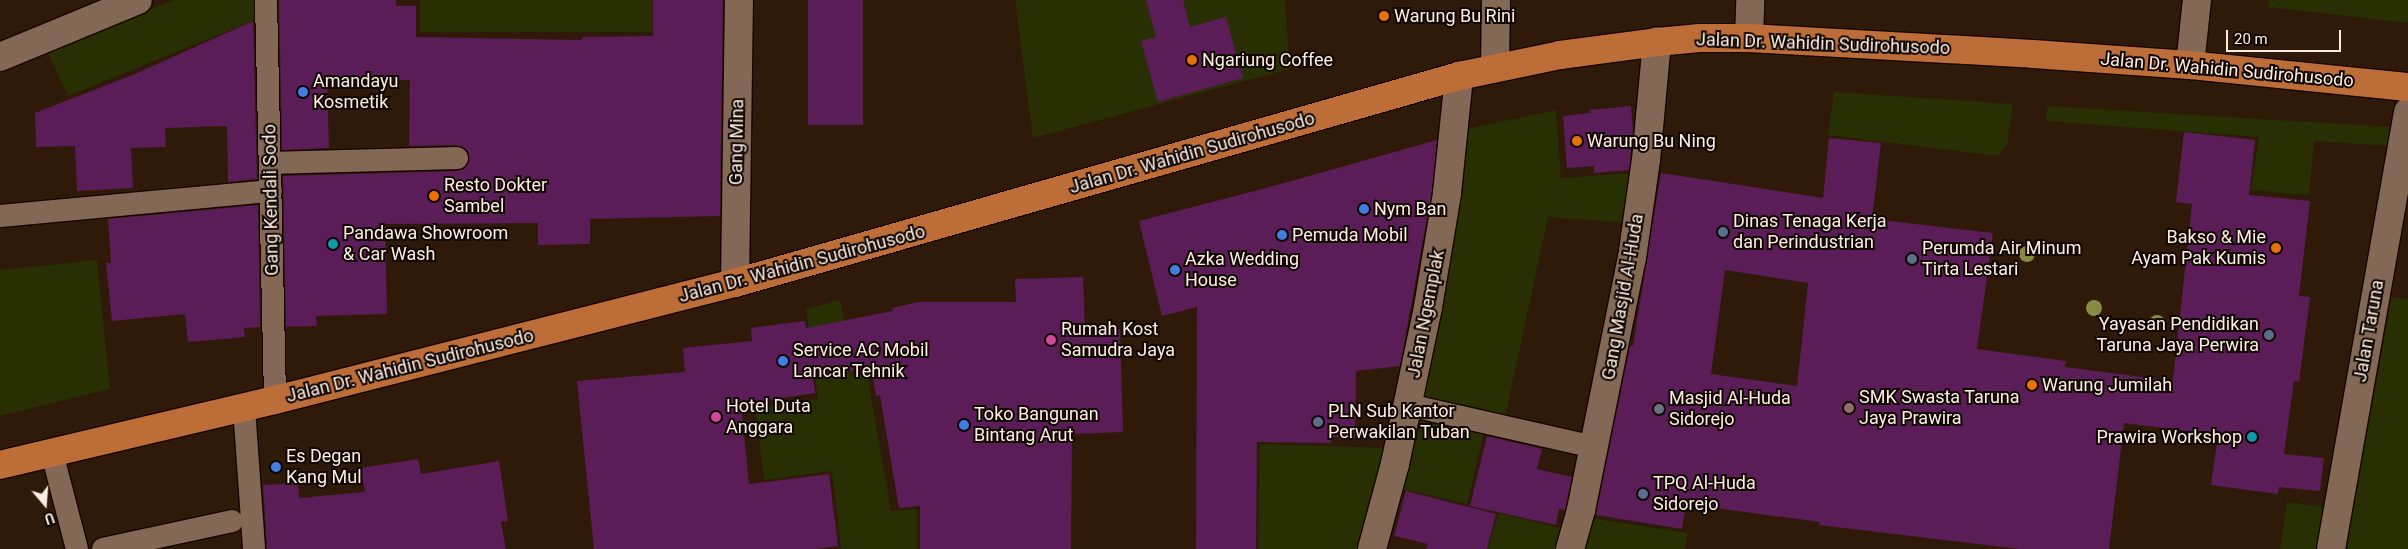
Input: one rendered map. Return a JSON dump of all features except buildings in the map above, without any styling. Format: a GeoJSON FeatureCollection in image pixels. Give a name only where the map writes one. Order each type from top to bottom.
{"type":"FeatureCollection","features":[{"type":"Feature","properties":{"kind":"highway","name":"Jalan Dr. Wahidin Sudirohusodo"},"geometry":{"type":"LineString","coordinates":[[0,465],[244,408],[735,283],[1460,76],[1570,54],[1700,38],[1749,38],[2190,65],[2408,87]]}},
{"type":"Feature","properties":{"kind":"street"},"geometry":{"type":"LineString","coordinates":[[0,57],[138,0]]}},
{"type":"Feature","properties":{"kind":"street","name":"Gang Mina"},"geometry":{"type":"LineString","coordinates":[[735,283],[739,0]]}},
{"type":"Feature","properties":{"kind":"street"},"geometry":{"type":"LineString","coordinates":[[1495,68],[1496,0]]}},
{"type":"Feature","properties":{"kind":"street"},"geometry":{"type":"LineString","coordinates":[[1749,38],[1750,0]]}},
{"type":"Feature","properties":{"kind":"street"},"geometry":{"type":"LineString","coordinates":[[2190,65],[2197,0]]}},
{"type":"Feature","properties":{"kind":"street","name":"Gang Masjid Al-Huda"},"geometry":{"type":"LineString","coordinates":[[1570,549],[1581,510],[1637,227],[1657,42]]}},
{"type":"Feature","properties":{"kind":"street","name":"Jalan Ngemplak"},"geometry":{"type":"LineString","coordinates":[[1372,549],[1408,405],[1439,249],[1460,76]]}},
{"type":"Feature","properties":{"kind":"street","name":"Jalan Taruna"},"geometry":{"type":"LineString","coordinates":[[2330,549],[2408,112]]}},
{"type":"Feature","properties":{"kind":"lane","name":"Gang Kendali Sodo"},"geometry":{"type":"LineString","coordinates":[[266,0],[275,400]]}},
{"type":"Feature","properties":{"kind":"lane"},"geometry":{"type":"LineString","coordinates":[[270,163],[458,158]]}},
{"type":"Feature","properties":{"kind":"lane"},"geometry":{"type":"LineString","coordinates":[[0,216],[271,191]]}},
{"type":"Feature","properties":{"kind":"lane"},"geometry":{"type":"LineString","coordinates":[[1408,405],[1594,447]]}},
{"type":"Feature","properties":{"kind":"lane"},"geometry":{"type":"LineString","coordinates":[[244,408],[254,549]]}},
{"type":"Feature","properties":{"kind":"lane"},"geometry":{"type":"LineString","coordinates":[[52,453],[77,549]]}},
{"type":"Feature","properties":{"kind":"lane"},"geometry":{"type":"LineString","coordinates":[[103,549],[232,521]]}},
{"type":"Feature","properties":{"kind":"green space"},"geometry":{"type":"Polygon","coordinates":[[[173,0],[260,0],[262,17],[68,96],[47,51],[173,0]]]}},
{"type":"Feature","properties":{"kind":"green space"},"geometry":{"type":"Polygon","coordinates":[[[420,0],[652,0],[652,32],[420,32],[420,0]]]}},
{"type":"Feature","properties":{"kind":"green space"},"geometry":{"type":"Polygon","coordinates":[[[1015,0],[1285,0],[1290,69],[1033,138],[1015,0]]]}},
{"type":"Feature","properties":{"kind":"green space"},"geometry":{"type":"Polygon","coordinates":[[[2269,0],[2408,0],[2408,23],[2268,7],[2269,0]]]}},
{"type":"Feature","properties":{"kind":"green space"},"geometry":{"type":"Polygon","coordinates":[[[1834,92],[2013,104],[2007,145],[1998,155],[1990,155],[1828,135],[1834,92]]]}},
{"type":"Feature","properties":{"kind":"green space"},"geometry":{"type":"Polygon","coordinates":[[[2047,106],[2393,127],[2389,146],[2314,141],[2309,195],[2251,190],[2259,137],[2046,121],[2047,106]]]}},
{"type":"Feature","properties":{"kind":"green space"},"geometry":{"type":"Polygon","coordinates":[[[1556,110],[1561,178],[1634,173],[1628,223],[1548,217],[1503,427],[1422,408],[1455,229],[1467,129],[1556,110]]]}},
{"type":"Feature","properties":{"kind":"green space"},"geometry":{"type":"Polygon","coordinates":[[[97,260],[110,389],[0,416],[0,270],[97,260]]]}},
{"type":"Feature","properties":{"kind":"green space"},"geometry":{"type":"Polygon","coordinates":[[[2392,297],[2408,299],[2408,549],[2346,549],[2392,297]]]}},
{"type":"Feature","properties":{"kind":"green space"},"geometry":{"type":"Polygon","coordinates":[[[840,300],[854,376],[867,374],[891,511],[917,509],[917,549],[841,549],[832,471],[764,480],[755,408],[818,399],[806,309],[840,300]]]}},
{"type":"Feature","properties":{"kind":"green space"},"geometry":{"type":"Polygon","coordinates":[[[1420,415],[1484,430],[1467,504],[1403,489],[1420,415]]]}},
{"type":"Feature","properties":{"kind":"green space"},"geometry":{"type":"Polygon","coordinates":[[[1260,444],[1388,448],[1360,549],[1258,549],[1260,444]]]}},
{"type":"Feature","properties":{"kind":"green space"},"geometry":{"type":"Polygon","coordinates":[[[2287,502],[2324,507],[2317,549],[2280,549],[2287,502]]]}},
{"type":"Feature","properties":{"kind":"green space"},"geometry":{"type":"Polygon","coordinates":[[[1498,513],[1564,529],[1557,549],[1488,549],[1498,513]]]}},
{"type":"Feature","properties":{"kind":"green space"},"geometry":{"type":"Polygon","coordinates":[[[1591,518],[1688,533],[1685,549],[1582,549],[1591,518]]]}},
{"type":"Feature","properties":{"kind":"place","name":"Warung Bu Rini"},"geometry":{"type":"Point","coordinates":[1384,16]}},
{"type":"Feature","properties":{"kind":"place","name":"Ngariung Coffee"},"geometry":{"type":"Point","coordinates":[1192,60]}},
{"type":"Feature","properties":{"kind":"place","name":"Amandayu Kosmetik"},"geometry":{"type":"Point","coordinates":[303,92]}},
{"type":"Feature","properties":{"kind":"place","name":"Warung Bu Ning"},"geometry":{"type":"Point","coordinates":[1577,141]}},
{"type":"Feature","properties":{"kind":"place","name":"Resto Dokter Sambel"},"geometry":{"type":"Point","coordinates":[434,196]}},
{"type":"Feature","properties":{"kind":"place","name":"Nym Ban"},"geometry":{"type":"Point","coordinates":[1364,209]}},
{"type":"Feature","properties":{"kind":"place","name":"Dinas Tenaga Kerja dan Perindustrian"},"geometry":{"type":"Point","coordinates":[1723,232]}},
{"type":"Feature","properties":{"kind":"place","name":"Pemuda Mobil"},"geometry":{"type":"Point","coordinates":[1282,235]}},
{"type":"Feature","properties":{"kind":"place","name":"Pandawa Showroom & Car Wash"},"geometry":{"type":"Point","coordinates":[333,244]}},
{"type":"Feature","properties":{"kind":"place","name":"Bakso & Mie Ayam Pak Kumis"},"geometry":{"type":"Point","coordinates":[2276,248]}},
{"type":"Feature","properties":{"kind":"place","name":"Perumda Air Minum Tirta Lestari"},"geometry":{"type":"Point","coordinates":[1912,259]}},
{"type":"Feature","properties":{"kind":"place","name":"Azka Wedding House"},"geometry":{"type":"Point","coordinates":[1175,270]}},
{"type":"Feature","properties":{"kind":"place","name":"Yayasan Pendidikan Taruna Jaya Perwira"},"geometry":{"type":"Point","coordinates":[2269,335]}},
{"type":"Feature","properties":{"kind":"place","name":"Rumah Kost Samudra Jaya"},"geometry":{"type":"Point","coordinates":[1051,340]}},
{"type":"Feature","properties":{"kind":"place","name":"Service AC Mobil Lancar Tehnik"},"geometry":{"type":"Point","coordinates":[783,361]}},
{"type":"Feature","properties":{"kind":"place","name":"Warung Jumilah"},"geometry":{"type":"Point","coordinates":[2032,385]}},
{"type":"Feature","properties":{"kind":"place","name":"SMK Swasta Taruna Jaya Prawira"},"geometry":{"type":"Point","coordinates":[1849,408]}},
{"type":"Feature","properties":{"kind":"place","name":"Masjid Al-Huda Sidorejo"},"geometry":{"type":"Point","coordinates":[1659,409]}},
{"type":"Feature","properties":{"kind":"place","name":"Hotel Duta Anggara"},"geometry":{"type":"Point","coordinates":[716,417]}},
{"type":"Feature","properties":{"kind":"place","name":"PLN Sub Kantor Perwakilan Tuban"},"geometry":{"type":"Point","coordinates":[1318,422]}},
{"type":"Feature","properties":{"kind":"place","name":"Toko Bangunan Bintang Arut"},"geometry":{"type":"Point","coordinates":[964,425]}},
{"type":"Feature","properties":{"kind":"place","name":"Prawira Workshop"},"geometry":{"type":"Point","coordinates":[2252,437]}},
{"type":"Feature","properties":{"kind":"place","name":"Es Degan Kang Mul"},"geometry":{"type":"Point","coordinates":[276,467]}},
{"type":"Feature","properties":{"kind":"place","name":"TPQ Al-Huda Sidorejo"},"geometry":{"type":"Point","coordinates":[1643,494]}}]}
